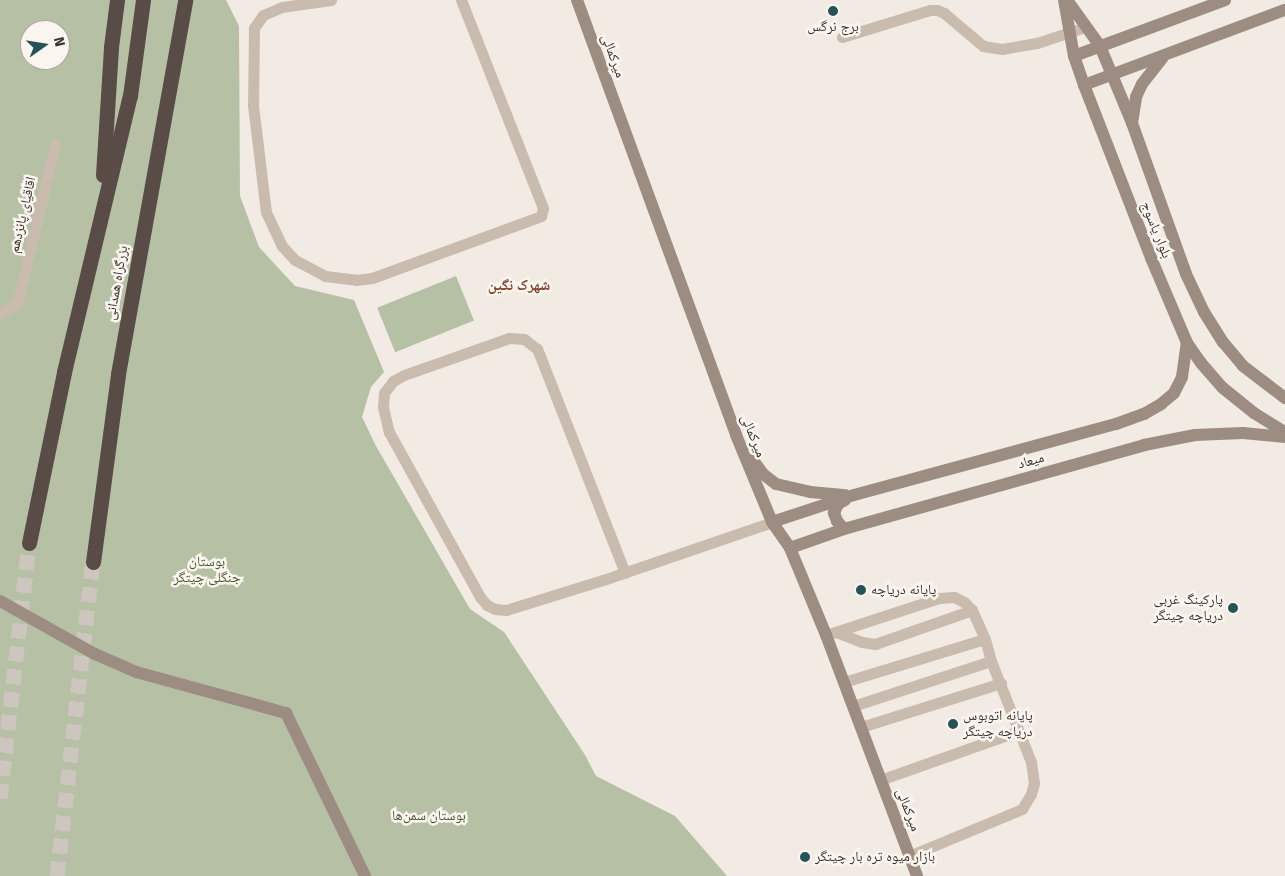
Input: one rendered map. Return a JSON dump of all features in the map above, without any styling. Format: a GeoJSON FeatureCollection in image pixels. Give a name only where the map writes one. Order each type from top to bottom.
{"type":"FeatureCollection","features":[{"type":"Feature","properties":{"kind":"highway"},"geometry":{"type":"LineString","coordinates":[[100,212],[111,47],[117,0]]}},
{"type":"Feature","properties":{"kind":"highway"},"geometry":{"type":"LineString","coordinates":[[29,543],[64,372],[100,212],[130,96],[143,0]]}},
{"type":"Feature","properties":{"kind":"highway","name":"بزرگراه همدانی"},"geometry":{"type":"LineString","coordinates":[[93,562],[118,374],[183,4]]}},
{"type":"Feature","properties":{"kind":"street"},"geometry":{"type":"LineString","coordinates":[[331,0],[282,7],[264,15],[254,28],[253,105],[266,212],[282,246],[295,260],[325,276],[356,280],[372,278],[541,216],[543,208],[460,0]]}},
{"type":"Feature","properties":{"kind":"street","name":"میرکمالی"},"geometry":{"type":"LineString","coordinates":[[577,0],[736,435],[772,522],[790,548],[831,633],[844,682],[917,876]]}},
{"type":"Feature","properties":{"kind":"street","name":"بلوار یاسوج"},"geometry":{"type":"LineString","coordinates":[[1065,0],[1100,46],[1132,123],[1186,274],[1204,312],[1223,342],[1243,366],[1285,398]]}},
{"type":"Feature","properties":{"kind":"street","name":"بلوار یاسوج"},"geometry":{"type":"LineString","coordinates":[[1065,0],[1074,56],[1084,85],[1151,258],[1187,343],[1201,363],[1223,388],[1254,413],[1285,432]]}},
{"type":"Feature","properties":{"kind":"street"},"geometry":{"type":"LineString","coordinates":[[1074,56],[1225,0]]}},
{"type":"Feature","properties":{"kind":"street"},"geometry":{"type":"LineString","coordinates":[[842,36],[930,10],[937,10],[983,46],[1002,49],[1037,43],[1085,27]]}},
{"type":"Feature","properties":{"kind":"street"},"geometry":{"type":"LineString","coordinates":[[1084,85],[1285,10]]}},
{"type":"Feature","properties":{"kind":"street"},"geometry":{"type":"LineString","coordinates":[[1132,123],[1136,97],[1142,84],[1166,54]]}},
{"type":"Feature","properties":{"kind":"street","name":"اقاقیای پانزدهم"},"geometry":{"type":"LineString","coordinates":[[0,314],[18,301],[55,144]]}},
{"type":"Feature","properties":{"kind":"street"},"geometry":{"type":"LineString","coordinates":[[625,573],[537,349],[524,339],[509,338],[404,375],[393,381],[384,393],[383,407],[389,432],[453,552],[480,597],[487,605],[495,609],[506,610],[625,573],[772,522]]}},
{"type":"Feature","properties":{"kind":"street","name":"میعاد"},"geometry":{"type":"LineString","coordinates":[[772,522],[854,495],[1116,424],[1144,414],[1161,404],[1174,393],[1182,376],[1187,343]]}},
{"type":"Feature","properties":{"kind":"street","name":"میعاد"},"geometry":{"type":"LineString","coordinates":[[790,548],[844,529],[1144,445],[1195,435],[1243,433],[1285,437]]}},
{"type":"Feature","properties":{"kind":"street"},"geometry":{"type":"LineString","coordinates":[[736,435],[763,474],[776,484],[810,492],[854,495]]}},
{"type":"Feature","properties":{"kind":"street"},"geometry":{"type":"LineString","coordinates":[[844,529],[837,521],[834,512],[838,504],[854,495]]}},
{"type":"Feature","properties":{"kind":"street"},"geometry":{"type":"LineString","coordinates":[[831,633],[939,598],[954,597],[964,602],[972,610],[985,639],[991,660],[1031,762],[1034,783],[1031,794],[1022,808],[909,856]]}},
{"type":"Feature","properties":{"kind":"street"},"geometry":{"type":"LineString","coordinates":[[0,602],[95,654],[136,672],[286,713],[365,876]]}},
{"type":"Feature","properties":{"kind":"street"},"geometry":{"type":"LineString","coordinates":[[831,633],[875,644],[972,610]]}},
{"type":"Feature","properties":{"kind":"street"},"geometry":{"type":"LineString","coordinates":[[844,682],[985,639]]}},
{"type":"Feature","properties":{"kind":"street"},"geometry":{"type":"LineString","coordinates":[[853,706],[991,660]]}},
{"type":"Feature","properties":{"kind":"street"},"geometry":{"type":"LineString","coordinates":[[861,727],[1001,683]]}},
{"type":"Feature","properties":{"kind":"street"},"geometry":{"type":"LineString","coordinates":[[880,780],[1018,731]]}},
{"type":"Feature","properties":{"kind":"green space","name":"بوستان جنگلی چیتگر"},"geometry":{"type":"Polygon","coordinates":[[[0,0],[226,0],[239,26],[240,196],[259,247],[295,286],[354,300],[384,372],[371,387],[362,417],[376,446],[470,609],[504,632],[585,755],[596,776],[675,816],[727,876],[0,876],[0,0]]]}},
{"type":"Feature","properties":{"kind":"green space"},"geometry":{"type":"Polygon","coordinates":[[[456,276],[474,321],[395,352],[377,308],[456,276]]]}},
{"type":"Feature","properties":{"kind":"tunnel"},"geometry":{"type":"LineString","coordinates":[[0,798],[29,543]]}},
{"type":"Feature","properties":{"kind":"tunnel"},"geometry":{"type":"LineString","coordinates":[[57,876],[93,562]]}},
{"type":"Feature","properties":{"kind":"place","name":"برج نرگس"},"geometry":{"type":"Point","coordinates":[833,11]}},
{"type":"Feature","properties":{"kind":"place","name":"پایانه دریاچه"},"geometry":{"type":"Point","coordinates":[861,590]}},
{"type":"Feature","properties":{"kind":"place","name":"پارکینگ غربی دریاچه چیتگر"},"geometry":{"type":"Point","coordinates":[1233,608]}},
{"type":"Feature","properties":{"kind":"place","name":"پایانه اتوبوس دریاچه چیتگر"},"geometry":{"type":"Point","coordinates":[953,724]}},
{"type":"Feature","properties":{"kind":"place","name":"بازار میوه تره بار چیتگر"},"geometry":{"type":"Point","coordinates":[805,857]}},
{"type":"Feature","properties":{"kind":"district","name":"شهرک نگین"},"geometry":{"type":"Point","coordinates":[519,286]}},
{"type":"Feature","properties":{"kind":"park label","name":"بوستان سمن‌ها"},"geometry":{"type":"Point","coordinates":[429,816]}}]}
